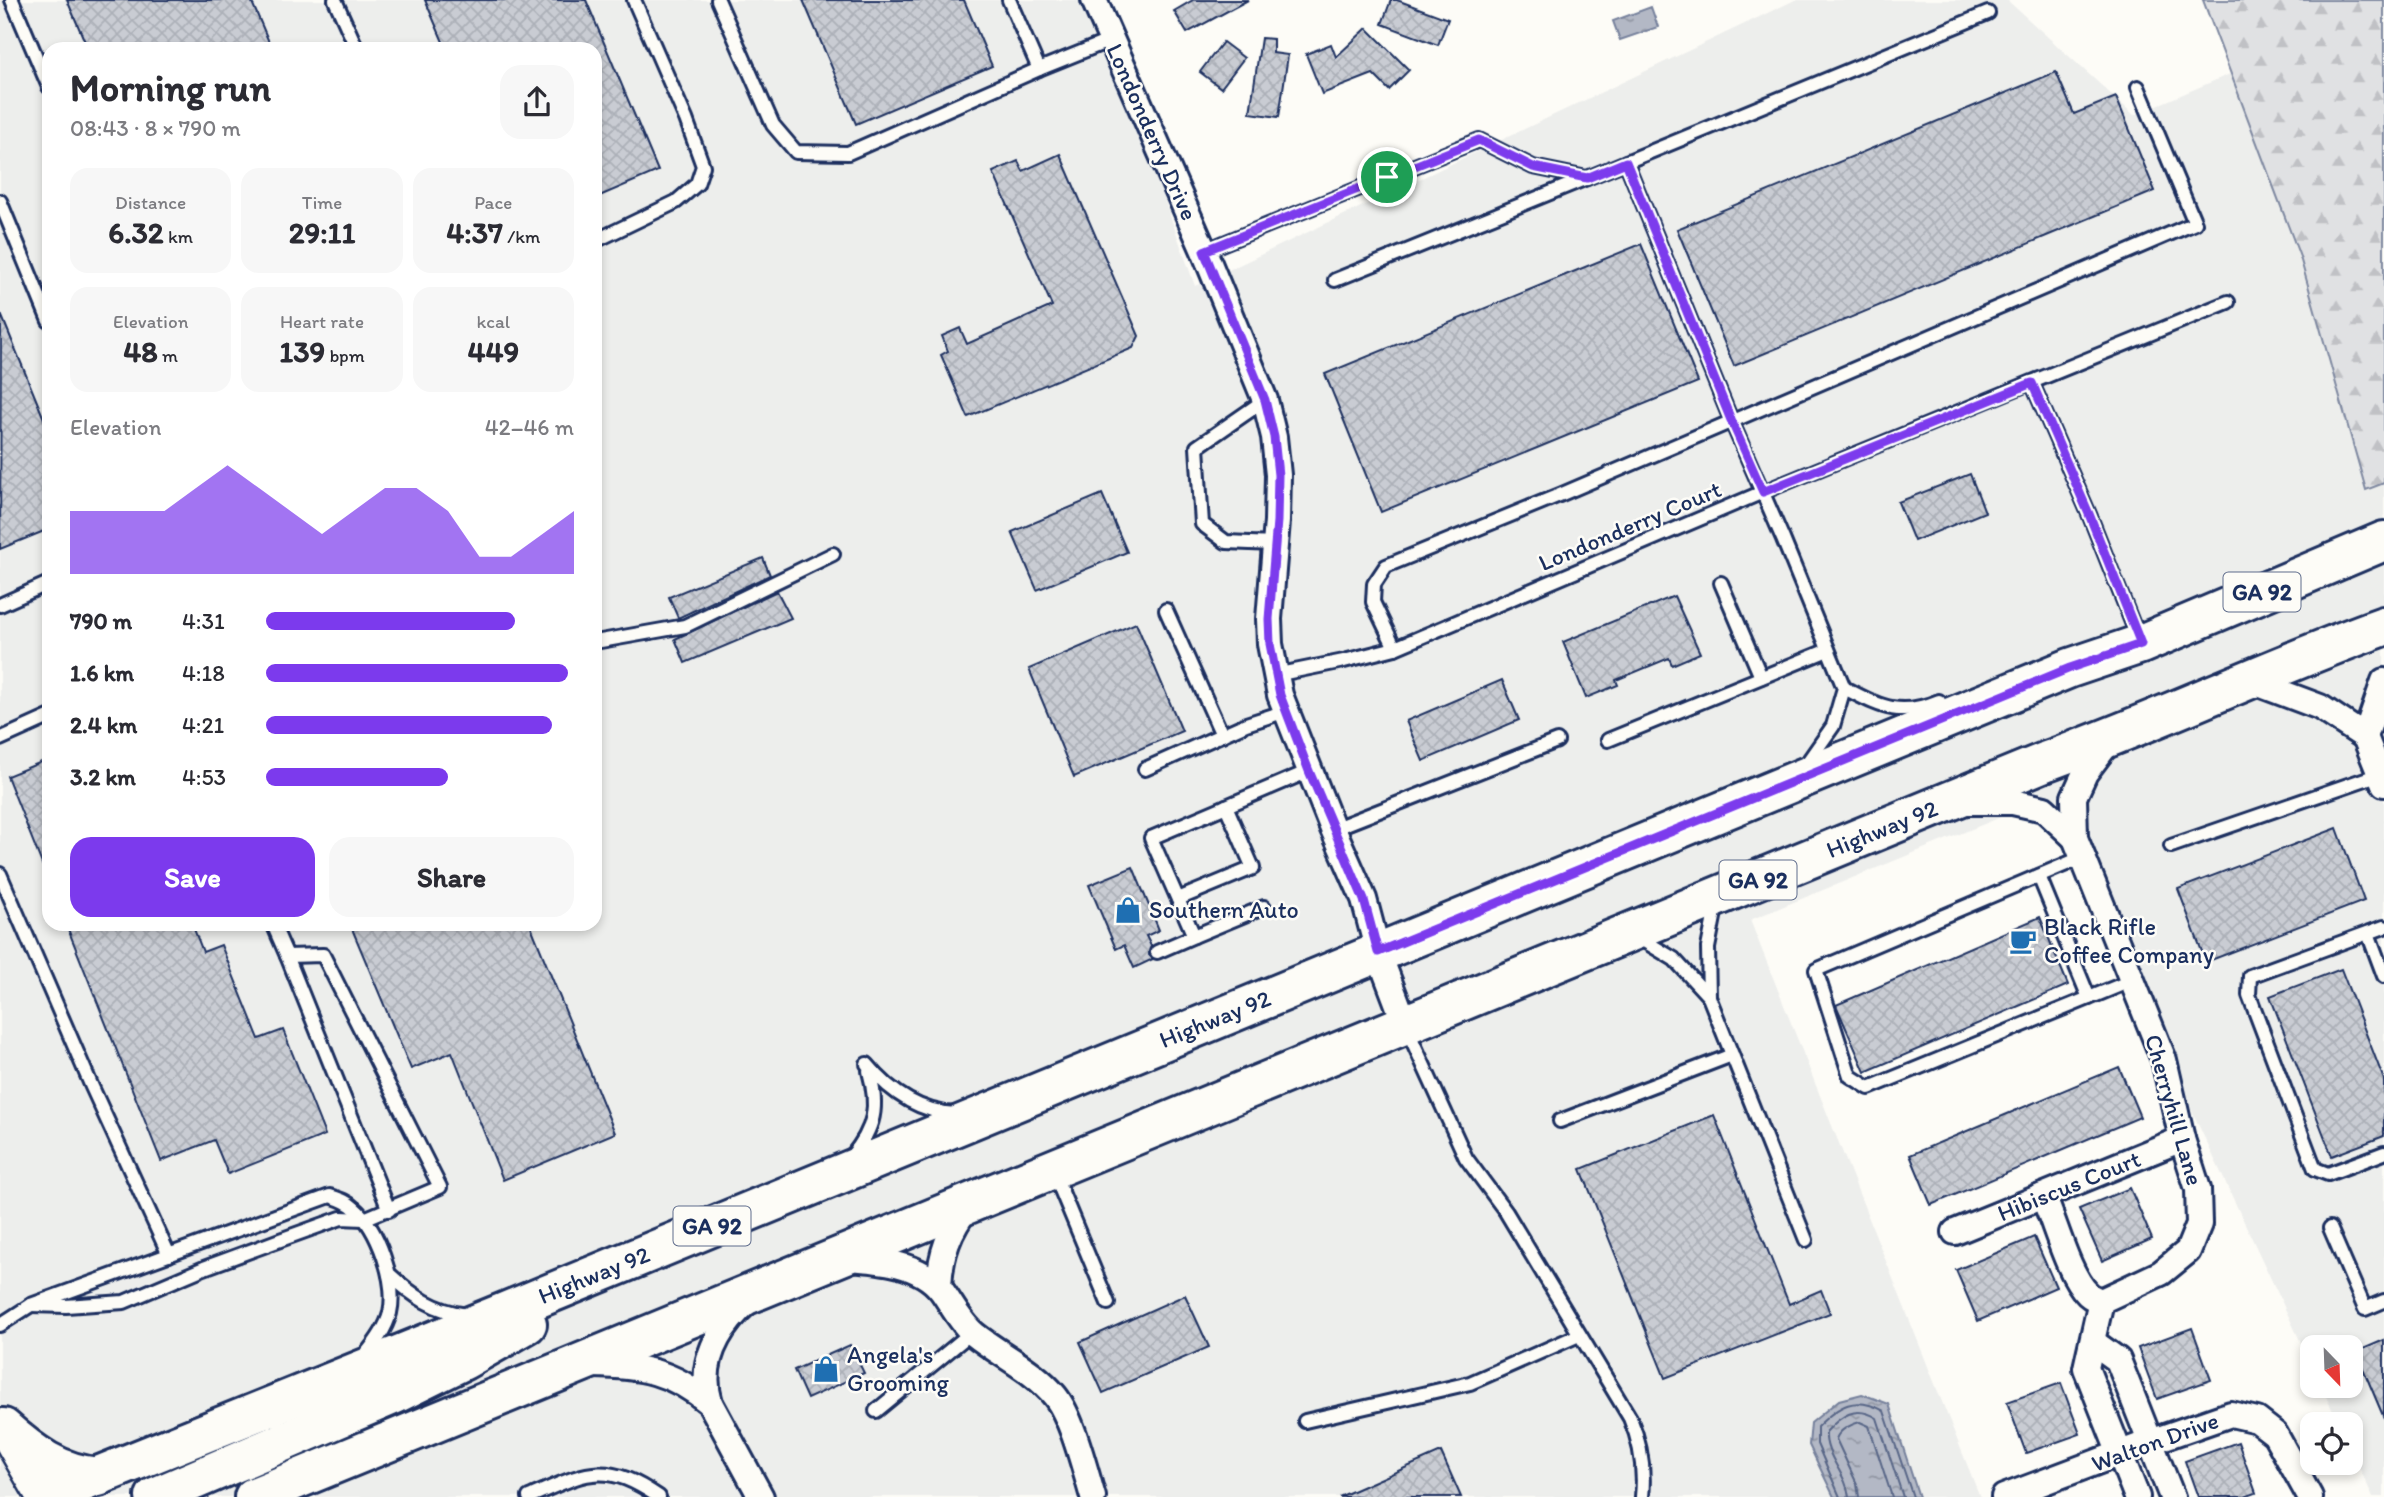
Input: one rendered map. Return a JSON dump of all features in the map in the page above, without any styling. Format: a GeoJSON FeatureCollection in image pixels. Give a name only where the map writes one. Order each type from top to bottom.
{"type":"FeatureCollection","features":[{"type":"Feature","properties":{"kind":"main road","name":"Highway 92"},"geometry":{"type":"LineString","coordinates":[[45,1497],[587,1278],[1789,784],[2065,665],[2141,644],[2384,541]]}},
{"type":"Feature","properties":{"kind":"main road","name":"Highway 92"},"geometry":{"type":"LineString","coordinates":[[254,1497],[1950,801],[2111,738],[2326,647],[2384,626]]}},
{"type":"Feature","properties":{"kind":"main road"},"geometry":{"type":"LineString","coordinates":[[155,1497],[357,1412],[452,1366],[514,1333],[547,1311],[587,1278]]}},
{"type":"Feature","properties":{"kind":"main road"},"geometry":{"type":"LineString","coordinates":[[2,1426],[35,1456],[71,1472],[98,1477]]}},
{"type":"Feature","properties":{"kind":"street","name":"Londonderry Drive"},"geometry":{"type":"LineString","coordinates":[[1094,0],[1204,251],[1265,400],[1274,437],[1278,475],[1269,619],[1275,674],[1309,771],[1364,900],[1378,952],[1406,1026]]}},
{"type":"Feature","properties":{"kind":"street"},"geometry":{"type":"LineString","coordinates":[[2248,680],[2320,707],[2365,737],[2382,779]]}},
{"type":"Feature","properties":{"kind":"street"},"geometry":{"type":"LineString","coordinates":[[2365,737],[2384,681]]}},
{"type":"Feature","properties":{"kind":"street"},"geometry":{"type":"LineString","coordinates":[[2079,848],[2074,797],[2085,773],[2111,738]]}},
{"type":"Feature","properties":{"kind":"street"},"geometry":{"type":"LineString","coordinates":[[1950,801],[2014,802],[2044,809],[2079,848]]}},
{"type":"Feature","properties":{"kind":"street","name":"Cherryhill Lane"},"geometry":{"type":"LineString","coordinates":[[2079,848],[2164,1060],[2182,1139],[2199,1189],[2199,1224],[2188,1251],[2161,1273],[2101,1301]]}},
{"type":"Feature","properties":{"kind":"street","name":"Hibiscus Court"},"geometry":{"type":"LineString","coordinates":[[1955,1232],[2182,1139]]}},
{"type":"Feature","properties":{"kind":"street"},"geometry":{"type":"LineString","coordinates":[[2043,1196],[2081,1285],[2088,1295],[2101,1301],[2086,1368],[2137,1497]]}},
{"type":"Feature","properties":{"kind":"street"},"geometry":{"type":"LineString","coordinates":[[939,1287],[943,1250],[954,1226],[971,1203]]}},
{"type":"Feature","properties":{"kind":"street"},"geometry":{"type":"LineString","coordinates":[[840,1257],[900,1265],[914,1270],[939,1287],[972,1332],[1035,1377],[1056,1397],[1074,1435],[1093,1497]]}},
{"type":"Feature","properties":{"kind":"street"},"geometry":{"type":"LineString","coordinates":[[761,1497],[710,1403],[705,1376],[709,1354],[726,1324],[762,1289]]}},
{"type":"Feature","properties":{"kind":"street"},"geometry":{"type":"LineString","coordinates":[[2093,1342],[2119,1360],[2172,1497]]}},
{"type":"Feature","properties":{"kind":"street"},"geometry":{"type":"LineString","coordinates":[[578,1364],[619,1365],[659,1372],[687,1386],[710,1403]]}},
{"type":"Feature","properties":{"kind":"street","name":"Walton Drive"},"geometry":{"type":"LineString","coordinates":[[2004,1497],[2231,1414],[2257,1420],[2275,1434],[2310,1497]]}},
{"type":"Feature","properties":{"kind":"street"},"geometry":{"type":"LineString","coordinates":[[2,1426],[45,1497]]}},
{"type":"Feature","properties":{"kind":"lane"},"geometry":{"type":"LineString","coordinates":[[12,0],[42,71]]}},
{"type":"Feature","properties":{"kind":"lane"},"geometry":{"type":"LineString","coordinates":[[335,0],[354,42]]}},
{"type":"Feature","properties":{"kind":"lane"},"geometry":{"type":"LineString","coordinates":[[602,238],[676,202],[697,184],[702,166],[686,119],[634,0]]}},
{"type":"Feature","properties":{"kind":"lane"},"geometry":{"type":"LineString","coordinates":[[718,0],[773,125],[796,152],[848,153],[1111,40]]}},
{"type":"Feature","properties":{"kind":"lane"},"geometry":{"type":"LineString","coordinates":[[1009,0],[1039,69]]}},
{"type":"Feature","properties":{"kind":"lane"},"geometry":{"type":"LineString","coordinates":[[1335,280],[1988,13]]}},
{"type":"Feature","properties":{"kind":"lane"},"geometry":{"type":"LineString","coordinates":[[1395,648],[1373,602],[1374,584],[1387,566],[1409,554],[1562,494],[2195,223],[2138,87]]}},
{"type":"Feature","properties":{"kind":"lane"},"geometry":{"type":"LineString","coordinates":[[1204,251],[1479,140],[1533,167],[1587,178]]}},
{"type":"Feature","properties":{"kind":"lane"},"geometry":{"type":"LineString","coordinates":[[1626,162],[1844,688],[1888,709],[1923,708],[1948,698]]}},
{"type":"Feature","properties":{"kind":"lane"},"geometry":{"type":"LineString","coordinates":[[0,201],[42,304]]}},
{"type":"Feature","properties":{"kind":"lane","name":"Londonderry Court"},"geometry":{"type":"LineString","coordinates":[[1275,674],[1344,662],[1395,648],[1763,492],[2228,302]]}},
{"type":"Feature","properties":{"kind":"lane"},"geometry":{"type":"LineString","coordinates":[[2032,383],[2089,514],[2141,644]]}},
{"type":"Feature","properties":{"kind":"lane"},"geometry":{"type":"LineString","coordinates":[[1265,400],[1197,447],[1202,524],[1226,542],[1274,544]]}},
{"type":"Feature","properties":{"kind":"lane"},"geometry":{"type":"LineString","coordinates":[[602,641],[685,626],[833,554]]}},
{"type":"Feature","properties":{"kind":"lane"},"geometry":{"type":"LineString","coordinates":[[1721,583],[1761,677]]}},
{"type":"Feature","properties":{"kind":"lane"},"geometry":{"type":"LineString","coordinates":[[0,605],[42,586]]}},
{"type":"Feature","properties":{"kind":"lane"},"geometry":{"type":"LineString","coordinates":[[1166,610],[1222,734]]}},
{"type":"Feature","properties":{"kind":"lane"},"geometry":{"type":"LineString","coordinates":[[1608,740],[1828,650]]}},
{"type":"Feature","properties":{"kind":"lane"},"geometry":{"type":"LineString","coordinates":[[1789,784],[1833,726],[1844,688]]}},
{"type":"Feature","properties":{"kind":"lane"},"geometry":{"type":"LineString","coordinates":[[1144,769],[1222,734],[1286,711]]}},
{"type":"Feature","properties":{"kind":"lane"},"geometry":{"type":"LineString","coordinates":[[0,739],[42,720]]}},
{"type":"Feature","properties":{"kind":"lane"},"geometry":{"type":"LineString","coordinates":[[1333,828],[1557,741]]}},
{"type":"Feature","properties":{"kind":"lane"},"geometry":{"type":"LineString","coordinates":[[1194,936],[1151,838],[1309,771]]}},
{"type":"Feature","properties":{"kind":"lane"},"geometry":{"type":"LineString","coordinates":[[2171,846],[2382,779]]}},
{"type":"Feature","properties":{"kind":"lane"},"geometry":{"type":"LineString","coordinates":[[1178,899],[1253,868],[1226,806]]}},
{"type":"Feature","properties":{"kind":"lane"},"geometry":{"type":"LineString","coordinates":[[2079,848],[2039,876],[1816,970],[1850,1076],[1869,1088],[2133,980]]}},
{"type":"Feature","properties":{"kind":"lane"},"geometry":{"type":"LineString","coordinates":[[0,874],[92,1087],[169,1255]]}},
{"type":"Feature","properties":{"kind":"lane"},"geometry":{"type":"LineString","coordinates":[[2039,876],[2090,998]]}},
{"type":"Feature","properties":{"kind":"lane"},"geometry":{"type":"LineString","coordinates":[[1718,897],[1708,948],[1709,997],[1806,1240]]}},
{"type":"Feature","properties":{"kind":"lane"},"geometry":{"type":"LineString","coordinates":[[1157,952],[1264,907]]}},
{"type":"Feature","properties":{"kind":"lane"},"geometry":{"type":"LineString","coordinates":[[2384,928],[2250,976],[2249,995],[2315,1169],[2328,1174],[2384,1153]]}},
{"type":"Feature","properties":{"kind":"lane"},"geometry":{"type":"LineString","coordinates":[[276,931],[388,1210]]}},
{"type":"Feature","properties":{"kind":"lane"},"geometry":{"type":"LineString","coordinates":[[1630,933],[1674,959],[1709,997]]}},
{"type":"Feature","properties":{"kind":"lane"},"geometry":{"type":"LineString","coordinates":[[2368,933],[2384,976]]}},
{"type":"Feature","properties":{"kind":"lane"},"geometry":{"type":"LineString","coordinates":[[31,1305],[66,1306],[124,1301],[204,1268],[341,1218],[365,1219],[440,1187],[323,955],[287,956]]}},
{"type":"Feature","properties":{"kind":"lane"},"geometry":{"type":"LineString","coordinates":[[1406,1026],[1466,1158],[1506,1212],[1620,1400],[1638,1438],[1644,1468],[1642,1497]]}},
{"type":"Feature","properties":{"kind":"lane"},"geometry":{"type":"LineString","coordinates":[[1560,1121],[1732,1055]]}},
{"type":"Feature","properties":{"kind":"lane"},"geometry":{"type":"LineString","coordinates":[[838,1174],[859,1147],[874,1119],[873,1084],[867,1064],[880,1080],[895,1092],[929,1111],[945,1114],[984,1114]]}},
{"type":"Feature","properties":{"kind":"lane"},"geometry":{"type":"LineString","coordinates":[[1052,1170],[1108,1303]]}},
{"type":"Feature","properties":{"kind":"lane"},"geometry":{"type":"LineString","coordinates":[[0,1325],[31,1305],[330,1196],[354,1207],[373,1232],[389,1274],[392,1298],[382,1332],[357,1363],[339,1379]]}},
{"type":"Feature","properties":{"kind":"lane"},"geometry":{"type":"LineString","coordinates":[[2330,1228],[2365,1309],[2384,1301]]}},
{"type":"Feature","properties":{"kind":"lane"},"geometry":{"type":"LineString","coordinates":[[389,1274],[409,1292],[437,1308],[463,1314],[495,1315]]}},
{"type":"Feature","properties":{"kind":"lane"},"geometry":{"type":"LineString","coordinates":[[876,1411],[972,1332]]}},
{"type":"Feature","properties":{"kind":"lane"},"geometry":{"type":"LineString","coordinates":[[1305,1421],[1470,1383],[1579,1335]]}},
{"type":"Feature","properties":{"kind":"lane"},"geometry":{"type":"LineString","coordinates":[[529,1497],[595,1472],[615,1473],[642,1485],[659,1497]]}},
{"type":"Feature","properties":{"kind":"shaded area"},"geometry":{"type":"Polygon","coordinates":[[[0,0],[1086,0],[1113,54],[1195,286],[1795,0],[2007,0],[2134,115],[2230,74],[2300,257],[2366,490],[2384,483],[2384,1497],[2373,1497],[2363,1475],[2363,1412],[2333,1412],[2327,1398],[2363,1398],[2363,1335],[2300,1335],[2300,1341],[2045,799],[1750,920],[1980,1497],[0,1497],[0,0]]]}},
{"type":"Feature","properties":{"kind":"green space"},"geometry":{"type":"Polygon","coordinates":[[[2203,0],[2384,0],[2384,483],[2366,490],[2300,257],[2203,0]]]}},
{"type":"Feature","properties":{"kind":"water"},"geometry":{"type":"Polygon","coordinates":[[[1651,7],[1658,27],[1620,40],[1613,21],[1651,7]]]}},
{"type":"Feature","properties":{"kind":"water"},"geometry":{"type":"Polygon","coordinates":[[[1862,1394],[1889,1404],[1919,1497],[1834,1497],[1809,1445],[1811,1423],[1839,1400],[1862,1394]]]}},
{"type":"Feature","properties":{"kind":"building"},"geometry":{"type":"Polygon","coordinates":[[[67,0],[251,0],[269,42],[85,42],[67,0]]]}},
{"type":"Feature","properties":{"kind":"building"},"geometry":{"type":"Polygon","coordinates":[[[425,0],[586,0],[658,171],[602,195],[602,42],[443,42],[425,0]]]}},
{"type":"Feature","properties":{"kind":"building"},"geometry":{"type":"Polygon","coordinates":[[[803,0],[964,0],[992,66],[856,124],[803,0]]]}},
{"type":"Feature","properties":{"kind":"building"},"geometry":{"type":"Polygon","coordinates":[[[1193,0],[1248,0],[1187,33],[1174,11],[1193,0]]]}},
{"type":"Feature","properties":{"kind":"building"},"geometry":{"type":"Polygon","coordinates":[[[1391,0],[1448,19],[1438,45],[1382,24],[1391,0]]]}},
{"type":"Feature","properties":{"kind":"building"},"geometry":{"type":"Polygon","coordinates":[[[1367,28],[1409,70],[1389,90],[1373,74],[1322,94],[1306,54],[1331,44],[1336,57],[1367,28]]]}},
{"type":"Feature","properties":{"kind":"building"},"geometry":{"type":"Polygon","coordinates":[[[1261,38],[1273,39],[1273,53],[1288,55],[1279,117],[1250,113],[1261,38]]]}},
{"type":"Feature","properties":{"kind":"building"},"geometry":{"type":"Polygon","coordinates":[[[1223,42],[1244,58],[1221,88],[1200,72],[1223,42]]]}},
{"type":"Feature","properties":{"kind":"building"},"geometry":{"type":"Polygon","coordinates":[[[2056,72],[2074,114],[2116,97],[2155,191],[1734,366],[1677,229],[2056,72]]]}},
{"type":"Feature","properties":{"kind":"building"},"geometry":{"type":"Polygon","coordinates":[[[1060,154],[1139,336],[1133,348],[968,417],[941,355],[948,351],[942,336],[960,328],[967,344],[1052,306],[993,172],[1018,161],[1023,171],[1060,154]]]}},
{"type":"Feature","properties":{"kind":"building"},"geometry":{"type":"Polygon","coordinates":[[[1641,244],[1698,382],[1381,512],[1325,374],[1641,244]]]}},
{"type":"Feature","properties":{"kind":"building"},"geometry":{"type":"Polygon","coordinates":[[[1,314],[42,414],[42,532],[0,549],[1,314]]]}},
{"type":"Feature","properties":{"kind":"building"},"geometry":{"type":"Polygon","coordinates":[[[1970,474],[1985,512],[1914,541],[1898,502],[1970,474]]]}},
{"type":"Feature","properties":{"kind":"building"},"geometry":{"type":"Polygon","coordinates":[[[1102,494],[1127,552],[1037,590],[1012,532],[1102,494]]]}},
{"type":"Feature","properties":{"kind":"building"},"geometry":{"type":"Polygon","coordinates":[[[763,558],[770,575],[678,618],[669,597],[763,558]]]}},
{"type":"Feature","properties":{"kind":"building"},"geometry":{"type":"Polygon","coordinates":[[[777,591],[791,618],[685,663],[675,639],[777,591]]]}},
{"type":"Feature","properties":{"kind":"building"},"geometry":{"type":"Polygon","coordinates":[[[1674,596],[1700,653],[1672,665],[1669,658],[1616,680],[1618,685],[1586,698],[1563,642],[1674,596]]]}},
{"type":"Feature","properties":{"kind":"building"},"geometry":{"type":"Polygon","coordinates":[[[1136,623],[1182,731],[1074,777],[1029,669],[1136,623]]]}},
{"type":"Feature","properties":{"kind":"building"},"geometry":{"type":"Polygon","coordinates":[[[1502,680],[1519,720],[1423,761],[1406,721],[1502,680]]]}},
{"type":"Feature","properties":{"kind":"building"},"geometry":{"type":"Polygon","coordinates":[[[42,762],[42,864],[7,776],[42,762]]]}},
{"type":"Feature","properties":{"kind":"building"},"geometry":{"type":"Polygon","coordinates":[[[2337,828],[2364,901],[2206,962],[2178,889],[2337,828]]]}},
{"type":"Feature","properties":{"kind":"building"},"geometry":{"type":"Polygon","coordinates":[[[1133,867],[1159,930],[1146,936],[1151,946],[1149,955],[1153,959],[1134,968],[1124,945],[1116,949],[1089,885],[1133,867]]]}},
{"type":"Feature","properties":{"kind":"building"},"geometry":{"type":"Polygon","coordinates":[[[2040,917],[2068,985],[1865,1072],[1836,1005],[2040,917]]]}},
{"type":"Feature","properties":{"kind":"building"},"geometry":{"type":"Polygon","coordinates":[[[69,931],[195,931],[203,952],[221,945],[259,1039],[283,1030],[325,1135],[228,1174],[214,1140],[161,1161],[69,931]]]}},
{"type":"Feature","properties":{"kind":"building"},"geometry":{"type":"Polygon","coordinates":[[[353,931],[533,931],[615,1133],[503,1180],[452,1052],[411,1069],[353,931]]]}},
{"type":"Feature","properties":{"kind":"building"},"geometry":{"type":"Polygon","coordinates":[[[2341,969],[2384,1080],[2384,1136],[2332,1156],[2270,996],[2341,969]]]}},
{"type":"Feature","properties":{"kind":"building"},"geometry":{"type":"Polygon","coordinates":[[[2119,1067],[2140,1117],[1931,1205],[1910,1155],[2119,1067]]]}},
{"type":"Feature","properties":{"kind":"building"},"geometry":{"type":"Polygon","coordinates":[[[1714,1115],[1789,1304],[1821,1290],[1830,1313],[1665,1378],[1581,1169],[1714,1115]]]}},
{"type":"Feature","properties":{"kind":"building"},"geometry":{"type":"Polygon","coordinates":[[[2130,1188],[2152,1239],[2102,1261],[2079,1209],[2130,1188]]]}},
{"type":"Feature","properties":{"kind":"building"},"geometry":{"type":"Polygon","coordinates":[[[2034,1237],[2056,1287],[1978,1321],[1956,1270],[2034,1237]]]}},
{"type":"Feature","properties":{"kind":"building"},"geometry":{"type":"Polygon","coordinates":[[[1185,1295],[1209,1347],[1103,1393],[1080,1342],[1185,1295]]]}},
{"type":"Feature","properties":{"kind":"building"},"geometry":{"type":"Polygon","coordinates":[[[2192,1328],[2211,1380],[2157,1399],[2138,1348],[2192,1328]]]}},
{"type":"Feature","properties":{"kind":"building"},"geometry":{"type":"Polygon","coordinates":[[[2384,1340],[2384,1418],[2363,1368],[2363,1349],[2384,1340]]]}},
{"type":"Feature","properties":{"kind":"building"},"geometry":{"type":"Polygon","coordinates":[[[850,1345],[864,1373],[807,1399],[794,1370],[850,1345]]]}},
{"type":"Feature","properties":{"kind":"building"},"geometry":{"type":"Polygon","coordinates":[[[2061,1383],[2080,1434],[2026,1453],[2007,1402],[2061,1383]]]}},
{"type":"Feature","properties":{"kind":"building"},"geometry":{"type":"Polygon","coordinates":[[[2238,1442],[2256,1493],[2245,1497],[2198,1497],[2185,1461],[2238,1442]]]}},
{"type":"Feature","properties":{"kind":"building"},"geometry":{"type":"Polygon","coordinates":[[[1441,1452],[1461,1497],[1339,1497],[1441,1452]]]}},
{"type":"Feature","properties":{"kind":"place","name":"Southern Auto"},"geometry":{"type":"Point","coordinates":[1128,910]}},
{"type":"Feature","properties":{"kind":"place","name":"Black Rifle Coffee Company"},"geometry":{"type":"Point","coordinates":[2023,941]}},
{"type":"Feature","properties":{"kind":"place","name":"Angela's Grooming"},"geometry":{"type":"Point","coordinates":[826,1369]}},
{"type":"Feature","properties":{"kind":"route"},"geometry":{"type":"LineString","coordinates":[[1479,140],[1533,167],[1587,178],[1626,162],[1763,492],[2032,383],[2089,514],[2141,644],[2070,668],[1378,952],[1364,900],[1280,695],[1270,644],[1269,619],[1277,521],[1278,475],[1274,437],[1265,400],[1251,362],[1204,251],[1387,177],[1479,140]]}}]}
